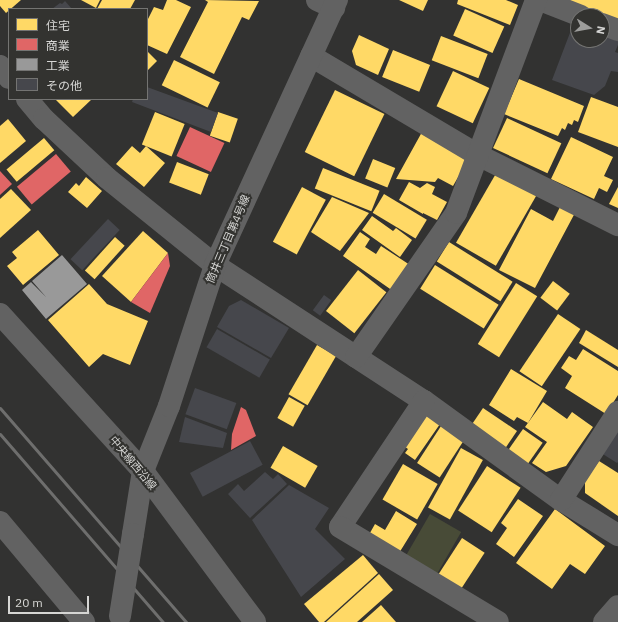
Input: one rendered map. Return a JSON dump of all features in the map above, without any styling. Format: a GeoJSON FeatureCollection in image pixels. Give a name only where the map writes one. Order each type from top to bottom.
{"type":"FeatureCollection","features":[{"type":"Feature","properties":{"kind":"street"},"geometry":{"type":"LineString","coordinates":[[356,357],[456,213],[536,0]]}},
{"type":"Feature","properties":{"kind":"street"},"geometry":{"type":"LineString","coordinates":[[540,0],[570,12]]}},
{"type":"Feature","properties":{"kind":"street","name":"筒井三丁目第4号線"},"geometry":{"type":"LineString","coordinates":[[120,619],[143,472],[169,406],[215,265],[311,56],[329,3]]}},
{"type":"Feature","properties":{"kind":"street"},"geometry":{"type":"LineString","coordinates":[[311,56],[478,155],[618,225]]}},
{"type":"Feature","properties":{"kind":"street"},"geometry":{"type":"LineString","coordinates":[[0,66],[8,77]]}},
{"type":"Feature","properties":{"kind":"street"},"geometry":{"type":"LineString","coordinates":[[28,100],[44,119],[107,178],[215,265],[424,401],[561,500],[618,535]]}},
{"type":"Feature","properties":{"kind":"street","name":"中央線西沿線"},"geometry":{"type":"LineString","coordinates":[[0,314],[143,472],[255,622]]}},
{"type":"Feature","properties":{"kind":"street"},"geometry":{"type":"LineString","coordinates":[[424,401],[340,527],[498,622]]}},
{"type":"Feature","properties":{"kind":"street"},"geometry":{"type":"LineString","coordinates":[[561,500],[618,412]]}},
{"type":"Feature","properties":{"kind":"street"},"geometry":{"type":"LineString","coordinates":[[0,522],[84,622]]}},
{"type":"Feature","properties":{"kind":"street"},"geometry":{"type":"LineString","coordinates":[[604,622],[618,606]]}},
{"type":"Feature","properties":{"kind":"green space"},"geometry":{"type":"Polygon","coordinates":[[[430,514],[461,532],[434,579],[403,561],[430,514]]]}},
{"type":"Feature","properties":{"kind":"building: 住宅"},"geometry":{"type":"Polygon","coordinates":[[[0,0],[21,0],[12,8],[8,8],[8,11],[6,13],[0,6],[0,0]]]}},
{"type":"Feature","properties":{"kind":"building: 住宅"},"geometry":{"type":"Polygon","coordinates":[[[81,0],[100,0],[96,8],[81,0]]]}},
{"type":"Feature","properties":{"kind":"building: 住宅"},"geometry":{"type":"Polygon","coordinates":[[[102,0],[135,0],[131,8],[98,8],[102,0]]]}},
{"type":"Feature","properties":{"kind":"building: 住宅"},"geometry":{"type":"Polygon","coordinates":[[[167,0],[176,0],[191,7],[167,54],[148,45],[148,19],[154,7],[163,10],[167,0]]]}},
{"type":"Feature","properties":{"kind":"building: 住宅"},"geometry":{"type":"Polygon","coordinates":[[[205,0],[259,1],[249,20],[242,17],[214,74],[180,57],[208,2],[205,0]]]}},
{"type":"Feature","properties":{"kind":"building: 住宅"},"geometry":{"type":"Polygon","coordinates":[[[399,0],[428,0],[423,11],[399,0]]]}},
{"type":"Feature","properties":{"kind":"building: 住宅"},"geometry":{"type":"Polygon","coordinates":[[[458,0],[506,0],[518,5],[510,25],[457,4],[458,0]]]}},
{"type":"Feature","properties":{"kind":"building: 住宅"},"geometry":{"type":"Polygon","coordinates":[[[570,0],[618,0],[618,24],[610,20],[610,8],[573,8],[568,6],[570,0]]]}},
{"type":"Feature","properties":{"kind":"building: 住宅"},"geometry":{"type":"Polygon","coordinates":[[[465,9],[504,26],[492,53],[453,35],[465,9]]]}},
{"type":"Feature","properties":{"kind":"building: 住宅"},"geometry":{"type":"Polygon","coordinates":[[[359,35],[389,49],[378,75],[356,65],[352,51],[359,35]]]}},
{"type":"Feature","properties":{"kind":"building: 住宅"},"geometry":{"type":"Polygon","coordinates":[[[441,36],[488,54],[478,78],[432,60],[441,36]]]}},
{"type":"Feature","properties":{"kind":"building: 住宅"},"geometry":{"type":"Polygon","coordinates":[[[393,50],[430,65],[419,92],[382,77],[393,50]]]}},
{"type":"Feature","properties":{"kind":"building: 住宅"},"geometry":{"type":"Polygon","coordinates":[[[148,52],[157,61],[148,70],[148,52]]]}},
{"type":"Feature","properties":{"kind":"building: 住宅"},"geometry":{"type":"Polygon","coordinates":[[[174,60],[220,82],[208,108],[162,85],[174,60]]]}},
{"type":"Feature","properties":{"kind":"building: 住宅"},"geometry":{"type":"Polygon","coordinates":[[[453,71],[489,88],[473,123],[437,106],[453,71]]]}},
{"type":"Feature","properties":{"kind":"building: 住宅"},"geometry":{"type":"Polygon","coordinates":[[[519,79],[584,106],[578,122],[574,120],[572,125],[568,123],[565,130],[562,128],[558,136],[504,114],[519,79]]]}},
{"type":"Feature","properties":{"kind":"building: 住宅"},"geometry":{"type":"Polygon","coordinates":[[[335,90],[384,114],[354,176],[305,152],[335,90]]]}},
{"type":"Feature","properties":{"kind":"building: 住宅"},"geometry":{"type":"Polygon","coordinates":[[[591,97],[618,107],[618,147],[578,132],[591,97]]]}},
{"type":"Feature","properties":{"kind":"building: 住宅"},"geometry":{"type":"Polygon","coordinates":[[[56,100],[91,100],[73,117],[56,100]]]}},
{"type":"Feature","properties":{"kind":"building: 住宅"},"geometry":{"type":"Polygon","coordinates":[[[155,112],[185,124],[172,156],[142,144],[155,112]]]}},
{"type":"Feature","properties":{"kind":"building: 住宅"},"geometry":{"type":"Polygon","coordinates":[[[218,112],[238,119],[230,142],[210,136],[218,112]]]}},
{"type":"Feature","properties":{"kind":"building: 住宅"},"geometry":{"type":"Polygon","coordinates":[[[507,118],[561,143],[547,173],[493,148],[507,118]]]}},
{"type":"Feature","properties":{"kind":"building: 住宅"},"geometry":{"type":"Polygon","coordinates":[[[8,119],[26,141],[0,163],[0,126],[8,119]]]}},
{"type":"Feature","properties":{"kind":"building: 住宅"},"geometry":{"type":"Polygon","coordinates":[[[422,132],[469,158],[453,186],[438,178],[435,182],[396,179],[422,132]]]}},
{"type":"Feature","properties":{"kind":"building: 住宅"},"geometry":{"type":"Polygon","coordinates":[[[571,137],[613,157],[604,176],[613,180],[607,192],[599,188],[594,199],[551,179],[571,137]]]}},
{"type":"Feature","properties":{"kind":"building: 住宅"},"geometry":{"type":"Polygon","coordinates":[[[44,138],[54,150],[17,182],[6,169],[44,138]]]}},
{"type":"Feature","properties":{"kind":"building: 住宅"},"geometry":{"type":"Polygon","coordinates":[[[132,146],[140,153],[146,146],[165,163],[144,187],[116,164],[132,146]]]}},
{"type":"Feature","properties":{"kind":"building: 住宅"},"geometry":{"type":"Polygon","coordinates":[[[373,159],[395,168],[387,187],[365,178],[373,159]]]}},
{"type":"Feature","properties":{"kind":"building: 住宅"},"geometry":{"type":"Polygon","coordinates":[[[177,162],[209,174],[201,195],[169,183],[177,162]]]}},
{"type":"Feature","properties":{"kind":"building: 住宅"},"geometry":{"type":"Polygon","coordinates":[[[323,168],[380,191],[371,211],[315,188],[323,168]]]}},
{"type":"Feature","properties":{"kind":"building: 住宅"},"geometry":{"type":"Polygon","coordinates":[[[498,170],[538,193],[496,266],[456,243],[498,170]]]}},
{"type":"Feature","properties":{"kind":"building: 住宅"},"geometry":{"type":"Polygon","coordinates":[[[86,177],[102,191],[87,208],[68,192],[76,183],[79,186],[86,177]]]}},
{"type":"Feature","properties":{"kind":"building: 住宅"},"geometry":{"type":"Polygon","coordinates":[[[409,182],[420,188],[427,183],[435,187],[432,194],[447,202],[437,220],[423,214],[399,200],[409,182]]]}},
{"type":"Feature","properties":{"kind":"building: 住宅"},"geometry":{"type":"Polygon","coordinates":[[[302,187],[326,200],[297,254],[273,242],[302,187]]]}},
{"type":"Feature","properties":{"kind":"building: 住宅"},"geometry":{"type":"Polygon","coordinates":[[[618,187],[618,208],[609,204],[618,187]]]}},
{"type":"Feature","properties":{"kind":"building: 住宅"},"geometry":{"type":"Polygon","coordinates":[[[11,189],[31,210],[0,238],[0,199],[11,189]]]}},
{"type":"Feature","properties":{"kind":"building: 住宅"},"geometry":{"type":"Polygon","coordinates":[[[384,194],[427,220],[416,239],[373,213],[384,194]]]}},
{"type":"Feature","properties":{"kind":"building: 住宅"},"geometry":{"type":"Polygon","coordinates":[[[332,197],[369,213],[340,251],[311,232],[332,197]]]}},
{"type":"Feature","properties":{"kind":"building: 住宅"},"geometry":{"type":"Polygon","coordinates":[[[562,203],[576,211],[535,288],[499,270],[531,209],[553,221],[562,203]]]}},
{"type":"Feature","properties":{"kind":"building: 住宅"},"geometry":{"type":"Polygon","coordinates":[[[372,216],[393,231],[396,228],[412,240],[400,257],[362,230],[372,216]]]}},
{"type":"Feature","properties":{"kind":"building: 住宅"},"geometry":{"type":"Polygon","coordinates":[[[38,230],[59,255],[23,285],[7,266],[17,258],[12,252],[38,230]]]}},
{"type":"Feature","properties":{"kind":"building: 住宅"},"geometry":{"type":"Polygon","coordinates":[[[143,231],[168,253],[131,302],[102,276],[143,231]]]}},
{"type":"Feature","properties":{"kind":"building: 住宅"},"geometry":{"type":"Polygon","coordinates":[[[360,232],[370,239],[365,247],[376,254],[381,246],[410,265],[393,291],[343,256],[360,232]]]}},
{"type":"Feature","properties":{"kind":"building: 住宅"},"geometry":{"type":"Polygon","coordinates":[[[115,237],[125,246],[95,279],[85,270],[115,237]]]}},
{"type":"Feature","properties":{"kind":"building: 住宅"},"geometry":{"type":"Polygon","coordinates":[[[449,242],[513,282],[500,301],[437,262],[449,242]]]}},
{"type":"Feature","properties":{"kind":"building: 住宅"},"geometry":{"type":"Polygon","coordinates":[[[435,265],[499,305],[484,328],[420,289],[435,265]]]}},
{"type":"Feature","properties":{"kind":"building: 住宅"},"geometry":{"type":"Polygon","coordinates":[[[358,270],[386,292],[354,333],[326,311],[358,270]]]}},
{"type":"Feature","properties":{"kind":"building: 住宅"},"geometry":{"type":"Polygon","coordinates":[[[553,281],[570,294],[557,310],[540,298],[553,281]]]}},
{"type":"Feature","properties":{"kind":"building: 住宅"},"geometry":{"type":"Polygon","coordinates":[[[516,283],[537,296],[499,357],[478,344],[516,283]]]}},
{"type":"Feature","properties":{"kind":"building: 住宅"},"geometry":{"type":"Polygon","coordinates":[[[89,284],[107,304],[148,321],[130,365],[103,354],[89,367],[48,320],[89,284]]]}},
{"type":"Feature","properties":{"kind":"building: 住宅"},"geometry":{"type":"Polygon","coordinates":[[[558,314],[580,329],[542,386],[519,371],[558,314]]]}},
{"type":"Feature","properties":{"kind":"building: 住宅"},"geometry":{"type":"Polygon","coordinates":[[[586,330],[618,350],[618,367],[579,343],[586,330]]]}},
{"type":"Feature","properties":{"kind":"building: 住宅"},"geometry":{"type":"Polygon","coordinates":[[[317,345],[336,356],[308,405],[288,394],[317,345]]]}},
{"type":"Feature","properties":{"kind":"building: 住宅"},"geometry":{"type":"Polygon","coordinates":[[[583,349],[618,371],[618,395],[606,414],[565,388],[572,376],[561,368],[569,356],[576,360],[583,349]]]}},
{"type":"Feature","properties":{"kind":"building: 住宅"},"geometry":{"type":"Polygon","coordinates":[[[511,369],[547,391],[528,423],[517,417],[514,421],[489,405],[511,369]]]}},
{"type":"Feature","properties":{"kind":"building: 住宅"},"geometry":{"type":"Polygon","coordinates":[[[289,397],[305,406],[293,427],[277,418],[289,397]]]}},
{"type":"Feature","properties":{"kind":"building: 住宅"},"geometry":{"type":"Polygon","coordinates":[[[543,402],[567,419],[572,412],[593,427],[566,466],[546,472],[532,463],[547,442],[525,427],[543,402]]]}},
{"type":"Feature","properties":{"kind":"building: 住宅"},"geometry":{"type":"Polygon","coordinates":[[[483,408],[517,431],[506,448],[472,425],[483,408]]]}},
{"type":"Feature","properties":{"kind":"building: 住宅"},"geometry":{"type":"Polygon","coordinates":[[[424,412],[440,424],[415,460],[405,453],[408,449],[398,442],[424,412]]]}},
{"type":"Feature","properties":{"kind":"building: 住宅"},"geometry":{"type":"Polygon","coordinates":[[[441,426],[464,441],[440,478],[417,463],[441,426]]]}},
{"type":"Feature","properties":{"kind":"building: 住宅"},"geometry":{"type":"Polygon","coordinates":[[[523,429],[543,443],[528,464],[508,450],[523,429]]]}},
{"type":"Feature","properties":{"kind":"building: 住宅"},"geometry":{"type":"Polygon","coordinates":[[[283,446],[318,466],[305,488],[270,468],[283,446]]]}},
{"type":"Feature","properties":{"kind":"building: 住宅"},"geometry":{"type":"Polygon","coordinates":[[[461,448],[483,460],[450,520],[428,507],[461,448]]]}},
{"type":"Feature","properties":{"kind":"building: 住宅"},"geometry":{"type":"Polygon","coordinates":[[[599,461],[618,473],[618,516],[585,493],[585,481],[599,461]]]}},
{"type":"Feature","properties":{"kind":"building: 住宅"},"geometry":{"type":"Polygon","coordinates":[[[403,464],[438,484],[417,520],[382,500],[403,464]]]}},
{"type":"Feature","properties":{"kind":"building: 住宅"},"geometry":{"type":"Polygon","coordinates":[[[487,466],[521,488],[492,532],[458,510],[487,466]]]}},
{"type":"Feature","properties":{"kind":"building: 住宅"},"geometry":{"type":"Polygon","coordinates":[[[518,499],[543,516],[514,557],[496,544],[507,528],[501,523],[518,499]]]}},
{"type":"Feature","properties":{"kind":"building: 住宅"},"geometry":{"type":"Polygon","coordinates":[[[555,509],[605,546],[585,574],[570,564],[552,589],[516,563],[555,509]]]}},
{"type":"Feature","properties":{"kind":"building: 住宅"},"geometry":{"type":"Polygon","coordinates":[[[396,511],[417,524],[396,558],[366,540],[375,524],[385,530],[396,511]]]}},
{"type":"Feature","properties":{"kind":"building: 住宅"},"geometry":{"type":"Polygon","coordinates":[[[462,538],[485,553],[461,590],[438,575],[462,538]]]}},
{"type":"Feature","properties":{"kind":"building: 住宅"},"geometry":{"type":"Polygon","coordinates":[[[363,555],[378,573],[324,622],[319,622],[304,604],[363,555]]]}},
{"type":"Feature","properties":{"kind":"building: 住宅"},"geometry":{"type":"Polygon","coordinates":[[[379,574],[393,590],[357,622],[326,622],[379,574]]]}},
{"type":"Feature","properties":{"kind":"building: 住宅"},"geometry":{"type":"Polygon","coordinates":[[[381,605],[396,622],[362,622],[381,605]]]}},
{"type":"Feature","properties":{"kind":"building: 商業"},"geometry":{"type":"Polygon","coordinates":[[[190,127],[224,143],[211,172],[176,156],[190,127]]]}},
{"type":"Feature","properties":{"kind":"building: 商業"},"geometry":{"type":"Polygon","coordinates":[[[56,154],[71,172],[32,204],[17,187],[56,154]]]}},
{"type":"Feature","properties":{"kind":"building: 商業"},"geometry":{"type":"Polygon","coordinates":[[[0,171],[12,184],[0,195],[0,171]]]}},
{"type":"Feature","properties":{"kind":"building: 商業"},"geometry":{"type":"Polygon","coordinates":[[[168,253],[170,266],[150,313],[131,302],[168,253]]]}},
{"type":"Feature","properties":{"kind":"building: 商業"},"geometry":{"type":"Polygon","coordinates":[[[241,407],[246,410],[256,436],[231,450],[232,434],[241,407]]]}},
{"type":"Feature","properties":{"kind":"building: 工業"},"geometry":{"type":"Polygon","coordinates":[[[62,255],[87,284],[46,319],[22,290],[31,282],[46,297],[32,281],[62,255]]]}},
{"type":"Feature","properties":{"kind":"building: その他"},"geometry":{"type":"Polygon","coordinates":[[[65,1],[71,8],[53,8],[60,3],[62,4],[65,1]]]}},
{"type":"Feature","properties":{"kind":"building: その他"},"geometry":{"type":"Polygon","coordinates":[[[610,32],[618,35],[618,45],[615,52],[618,53],[618,72],[611,71],[605,86],[594,95],[552,80],[570,33],[570,48],[610,48],[610,32]]]}},
{"type":"Feature","properties":{"kind":"building: その他"},"geometry":{"type":"Polygon","coordinates":[[[148,87],[218,113],[211,132],[132,102],[133,100],[148,100],[148,87]]]}},
{"type":"Feature","properties":{"kind":"building: その他"},"geometry":{"type":"Polygon","coordinates":[[[108,219],[120,230],[82,270],[70,259],[108,219]]]}},
{"type":"Feature","properties":{"kind":"building: その他"},"geometry":{"type":"Polygon","coordinates":[[[324,295],[331,300],[320,316],[313,310],[324,295]]]}},
{"type":"Feature","properties":{"kind":"building: その他"},"geometry":{"type":"Polygon","coordinates":[[[241,300],[289,328],[271,358],[217,327],[229,306],[241,300]]]}},
{"type":"Feature","properties":{"kind":"building: その他"},"geometry":{"type":"Polygon","coordinates":[[[217,329],[270,360],[259,378],[206,347],[217,329]]]}},
{"type":"Feature","properties":{"kind":"building: その他"},"geometry":{"type":"Polygon","coordinates":[[[195,388],[236,403],[227,429],[185,414],[195,388]]]}},
{"type":"Feature","properties":{"kind":"building: その他"},"geometry":{"type":"Polygon","coordinates":[[[185,417],[227,433],[223,448],[179,442],[185,417]]]}},
{"type":"Feature","properties":{"kind":"building: その他"},"geometry":{"type":"Polygon","coordinates":[[[618,419],[618,462],[617,463],[598,451],[618,419]]]}},
{"type":"Feature","properties":{"kind":"building: その他"},"geometry":{"type":"Polygon","coordinates":[[[250,441],[263,465],[203,497],[190,473],[250,441]]]}},
{"type":"Feature","properties":{"kind":"building: その他"},"geometry":{"type":"Polygon","coordinates":[[[265,472],[273,479],[278,474],[287,484],[250,518],[228,494],[238,484],[244,491],[265,472]]]}},
{"type":"Feature","properties":{"kind":"building: その他"},"geometry":{"type":"Polygon","coordinates":[[[289,485],[329,508],[315,529],[345,559],[301,597],[252,520],[289,485]]]}},
{"type":"Feature","properties":{"kind":"railway"},"geometry":{"type":"LineString","coordinates":[[0,408],[186,622]]}},
{"type":"Feature","properties":{"kind":"railway"},"geometry":{"type":"LineString","coordinates":[[0,434],[163,622]]}}]}
